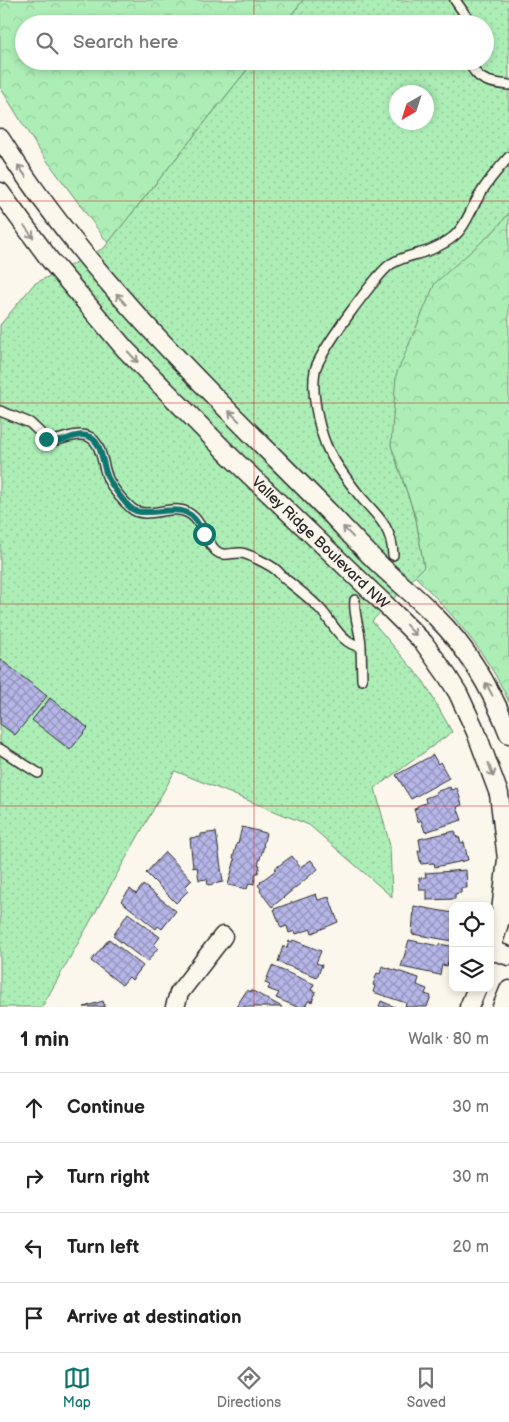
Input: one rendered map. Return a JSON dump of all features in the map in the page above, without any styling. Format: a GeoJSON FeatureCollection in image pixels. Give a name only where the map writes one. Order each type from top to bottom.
{"type":"FeatureCollection","features":[{"type":"Feature","properties":{"kind":"street","name":"Valley Ridge Boulevard NW"},"geometry":{"type":"LineString","coordinates":[[0,138],[75,244],[152,334],[377,562],[454,636],[482,677],[498,707],[509,734]]}},
{"type":"Feature","properties":{"kind":"street","name":"Valley Ridge Boulevard NW"},"geometry":{"type":"LineString","coordinates":[[0,192],[50,260],[125,349],[232,458],[424,643],[448,677],[476,732],[499,794],[507,859],[500,920],[492,947]]}},
{"type":"Feature","properties":{"kind":"street"},"geometry":{"type":"LineString","coordinates":[[175,1007],[179,993],[223,936]]}},
{"type":"Feature","properties":{"kind":"street"},"geometry":{"type":"LineString","coordinates":[[494,953],[509,956]]}},
{"type":"Feature","properties":{"kind":"street"},"geometry":{"type":"LineString","coordinates":[[502,1007],[509,990]]}},
{"type":"Feature","properties":{"kind":"street"},"geometry":{"type":"LineString","coordinates":[[469,1007],[475,992]]}},
{"type":"Feature","properties":{"kind":"lane"},"geometry":{"type":"LineString","coordinates":[[454,0],[465,15]]}},
{"type":"Feature","properties":{"kind":"lane"},"geometry":{"type":"LineString","coordinates":[[473,70],[488,83],[509,85]]}},
{"type":"Feature","properties":{"kind":"lane"},"geometry":{"type":"LineString","coordinates":[[393,555],[393,542],[388,530],[331,456],[325,443],[313,390],[315,368],[322,354],[379,274],[391,264],[431,250],[454,237],[464,224],[480,194],[509,157]]}},
{"type":"Feature","properties":{"kind":"lane"},"geometry":{"type":"LineString","coordinates":[[0,411],[30,423],[49,441],[82,435],[92,438],[98,444],[109,480],[131,508],[139,513],[179,510],[192,515],[217,552],[226,554],[241,553],[275,570],[309,598],[322,611],[335,630],[354,646],[361,647]]}},
{"type":"Feature","properties":{"kind":"lane"},"geometry":{"type":"LineString","coordinates":[[355,600],[355,610],[361,634],[362,680]]}},
{"type":"Feature","properties":{"kind":"lane"},"geometry":{"type":"LineString","coordinates":[[0,750],[38,773]]}},
{"type":"Feature","properties":{"kind":"green space"},"geometry":{"type":"Polygon","coordinates":[[[0,0],[303,0],[291,15],[15,15],[15,70],[247,70],[108,243],[37,147],[0,87],[0,0]]]}},
{"type":"Feature","properties":{"kind":"green space"},"geometry":{"type":"Polygon","coordinates":[[[303,0],[509,0],[509,213],[495,230],[391,445],[416,519],[424,567],[372,621],[424,682],[452,732],[375,788],[390,846],[392,897],[309,825],[175,771],[42,1007],[0,1007],[0,325],[34,284],[104,248],[247,70],[494,70],[494,15],[291,15],[303,0]]]}},
{"type":"Feature","properties":{"kind":"green space"},"geometry":{"type":"Polygon","coordinates":[[[509,213],[509,702],[490,667],[468,634],[415,576],[424,567],[416,519],[391,445],[396,375],[435,283],[495,230],[509,213]]]}},
{"type":"Feature","properties":{"kind":"building"},"geometry":{"type":"Polygon","coordinates":[[[0,659],[47,696],[15,735],[0,724],[0,659]]]}},
{"type":"Feature","properties":{"kind":"building"},"geometry":{"type":"Polygon","coordinates":[[[50,698],[88,728],[70,750],[32,720],[50,698]]]}},
{"type":"Feature","properties":{"kind":"building"},"geometry":{"type":"Polygon","coordinates":[[[433,755],[438,764],[440,762],[449,778],[411,799],[396,775],[433,755]]]}},
{"type":"Feature","properties":{"kind":"building"},"geometry":{"type":"Polygon","coordinates":[[[450,787],[451,790],[457,788],[462,805],[457,807],[462,820],[425,832],[421,820],[418,822],[414,809],[426,803],[425,798],[450,787]]]}},
{"type":"Feature","properties":{"kind":"building"},"geometry":{"type":"Polygon","coordinates":[[[242,827],[266,833],[258,865],[260,865],[258,873],[256,873],[254,884],[249,883],[247,889],[228,885],[242,827]]]}},
{"type":"Feature","properties":{"kind":"building"},"geometry":{"type":"Polygon","coordinates":[[[455,831],[461,843],[464,842],[468,860],[435,867],[434,863],[421,864],[418,851],[421,851],[419,839],[455,831]]]}},
{"type":"Feature","properties":{"kind":"building"},"geometry":{"type":"Polygon","coordinates":[[[216,832],[223,882],[208,885],[207,879],[199,880],[197,867],[193,868],[190,838],[216,832]]]}},
{"type":"Feature","properties":{"kind":"building"},"geometry":{"type":"Polygon","coordinates":[[[165,852],[192,880],[185,887],[189,890],[176,903],[146,873],[165,852]]]}},
{"type":"Feature","properties":{"kind":"building"},"geometry":{"type":"Polygon","coordinates":[[[292,856],[300,867],[311,860],[318,869],[272,907],[260,891],[261,889],[258,885],[276,870],[274,869],[292,856]]]}},
{"type":"Feature","properties":{"kind":"building"},"geometry":{"type":"Polygon","coordinates":[[[466,870],[467,888],[461,888],[461,893],[455,894],[455,899],[427,900],[427,890],[420,890],[419,878],[426,877],[425,873],[466,870]]]}},
{"type":"Feature","properties":{"kind":"building"},"geometry":{"type":"Polygon","coordinates":[[[143,885],[176,911],[162,929],[158,926],[156,929],[121,901],[130,889],[136,894],[143,885]]]}},
{"type":"Feature","properties":{"kind":"building"},"geometry":{"type":"Polygon","coordinates":[[[316,894],[318,900],[329,897],[338,922],[312,933],[311,929],[296,934],[295,931],[289,933],[287,926],[281,928],[274,909],[316,894]]]}},
{"type":"Feature","properties":{"kind":"building"},"geometry":{"type":"Polygon","coordinates":[[[414,906],[449,912],[449,940],[412,934],[414,906]]]}},
{"type":"Feature","properties":{"kind":"building"},"geometry":{"type":"Polygon","coordinates":[[[128,913],[160,937],[154,945],[158,948],[147,962],[113,936],[128,913]]]}},
{"type":"Feature","properties":{"kind":"building"},"geometry":{"type":"Polygon","coordinates":[[[109,939],[143,966],[132,980],[129,977],[122,985],[91,961],[109,939]]]}},
{"type":"Feature","properties":{"kind":"building"},"geometry":{"type":"Polygon","coordinates":[[[293,940],[321,951],[316,963],[322,965],[317,977],[278,962],[283,946],[287,948],[289,941],[292,942],[293,940]]]}},
{"type":"Feature","properties":{"kind":"building"},"geometry":{"type":"Polygon","coordinates":[[[409,940],[439,946],[439,944],[449,946],[447,966],[442,965],[440,975],[401,967],[409,940]]]}},
{"type":"Feature","properties":{"kind":"building"},"geometry":{"type":"Polygon","coordinates":[[[272,966],[314,984],[311,990],[316,992],[312,1002],[308,1001],[305,1007],[297,1007],[276,998],[279,993],[268,989],[270,985],[265,983],[272,966]]]}},
{"type":"Feature","properties":{"kind":"building"},"geometry":{"type":"Polygon","coordinates":[[[382,966],[419,978],[417,985],[427,989],[425,994],[431,996],[427,1007],[405,1007],[406,1003],[373,992],[377,973],[380,974],[382,966]]]}},
{"type":"Feature","properties":{"kind":"building"},"geometry":{"type":"Polygon","coordinates":[[[247,990],[251,992],[251,990],[282,1007],[236,1007],[247,990]]]}},
{"type":"Feature","properties":{"kind":"building"},"geometry":{"type":"Polygon","coordinates":[[[103,1001],[105,1007],[84,1007],[103,1001]]]}},
{"type":"Feature","properties":{"kind":"building"},"geometry":{"type":"Polygon","coordinates":[[[381,1001],[395,1007],[379,1007],[381,1001]]]}},
{"type":"Feature","properties":{"kind":"route"},"geometry":{"type":"LineString","coordinates":[[46,439],[57,441],[82,435],[92,438],[98,444],[104,469],[109,480],[131,508],[139,513],[179,510],[192,515],[197,520],[204,534]]}}]}
